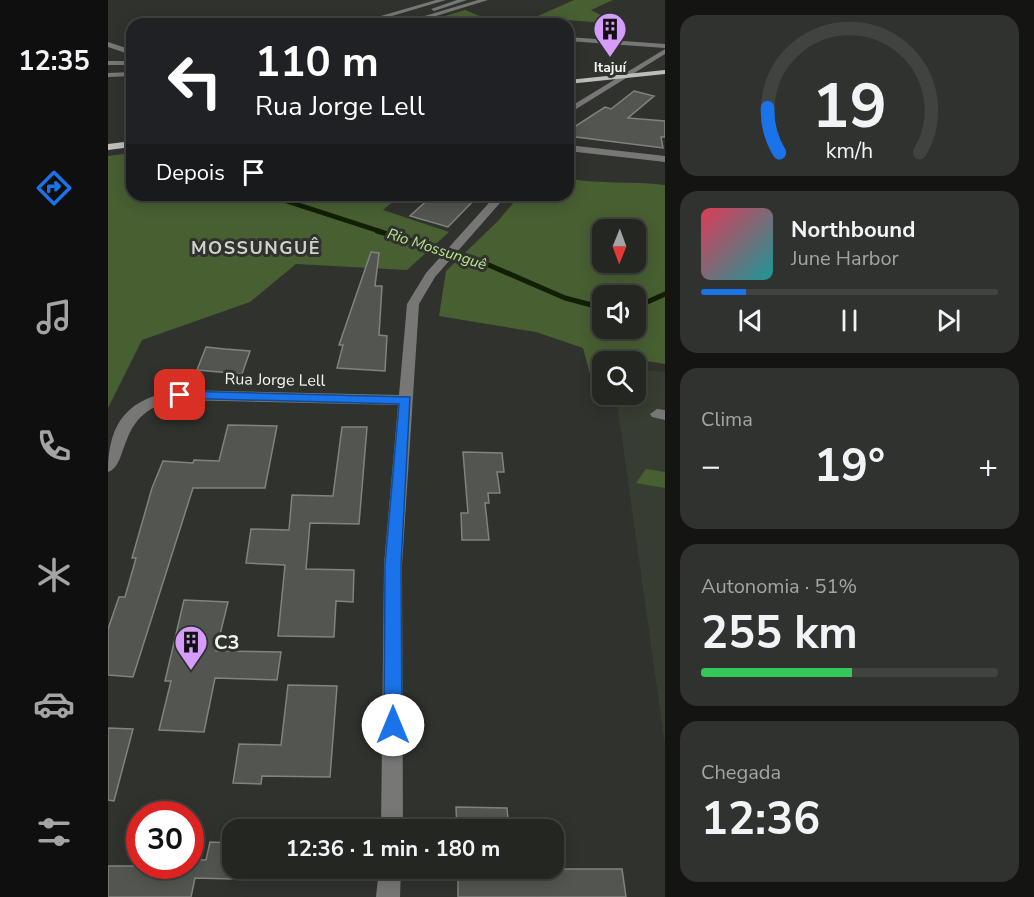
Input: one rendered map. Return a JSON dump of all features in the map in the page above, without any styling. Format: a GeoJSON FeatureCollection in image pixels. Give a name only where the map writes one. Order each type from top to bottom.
{"type":"FeatureCollection","features":[{"type":"Feature","properties":{"kind":"main road"},"geometry":{"type":"LineString","coordinates":[[574,81],[665,72]]}},
{"type":"Feature","properties":{"kind":"main road"},"geometry":{"type":"LineString","coordinates":[[108,147],[126,145]]}},
{"type":"Feature","properties":{"kind":"street"},"geometry":{"type":"LineString","coordinates":[[378,18],[442,0]]}},
{"type":"Feature","properties":{"kind":"street"},"geometry":{"type":"LineString","coordinates":[[400,18],[464,0]]}},
{"type":"Feature","properties":{"kind":"street"},"geometry":{"type":"LineString","coordinates":[[423,18],[485,0]]}},
{"type":"Feature","properties":{"kind":"street"},"geometry":{"type":"LineString","coordinates":[[574,39],[665,46]]}},
{"type":"Feature","properties":{"kind":"street"},"geometry":{"type":"LineString","coordinates":[[108,44],[126,51]]}},
{"type":"Feature","properties":{"kind":"street"},"geometry":{"type":"LineString","coordinates":[[574,105],[665,51]]}},
{"type":"Feature","properties":{"kind":"street"},"geometry":{"type":"LineString","coordinates":[[110,65],[126,58]]}},
{"type":"Feature","properties":{"kind":"street"},"geometry":{"type":"LineString","coordinates":[[110,65],[126,64]]}},
{"type":"Feature","properties":{"kind":"street"},"geometry":{"type":"LineString","coordinates":[[110,65],[126,67]]}},
{"type":"Feature","properties":{"kind":"street"},"geometry":{"type":"LineString","coordinates":[[108,75],[126,74]]}},
{"type":"Feature","properties":{"kind":"street"},"geometry":{"type":"LineString","coordinates":[[574,149],[665,159]]}},
{"type":"Feature","properties":{"kind":"street"},"geometry":{"type":"LineString","coordinates":[[392,819],[393,565],[413,304],[423,285],[497,201]]}},
{"type":"Feature","properties":{"kind":"street","name":"Rua Jorge Lell"},"geometry":{"type":"LineString","coordinates":[[108,466],[124,426],[144,403],[156,398],[180,395],[406,400]]}},
{"type":"Feature","properties":{"kind":"street"},"geometry":{"type":"LineString","coordinates":[[388,897],[389,879]]}},
{"type":"Feature","properties":{"kind":"shaded area"},"geometry":{"type":"Polygon","coordinates":[[[646,370],[665,372],[665,745],[617,405],[646,405],[646,370]]]}},
{"type":"Feature","properties":{"kind":"green space"},"geometry":{"type":"Polygon","coordinates":[[[574,0],[613,0],[591,10],[611,20],[606,23],[574,21],[574,18],[534,18],[574,0]]]}},
{"type":"Feature","properties":{"kind":"green space"},"geometry":{"type":"Polygon","coordinates":[[[465,10],[484,18],[438,18],[465,10]]]}},
{"type":"Feature","properties":{"kind":"green space"},"geometry":{"type":"Polygon","coordinates":[[[126,154],[126,201],[394,201],[383,210],[449,232],[407,270],[296,264],[250,302],[142,340],[108,408],[108,156],[126,154]]]}},
{"type":"Feature","properties":{"kind":"green space"},"geometry":{"type":"Polygon","coordinates":[[[574,179],[665,185],[665,364],[646,361],[646,351],[592,351],[592,374],[583,348],[536,332],[439,316],[446,271],[498,221],[515,201],[574,201],[574,179]]]}},
{"type":"Feature","properties":{"kind":"green space"},"geometry":{"type":"Polygon","coordinates":[[[646,469],[665,472],[665,488],[636,483],[646,469]]]}},
{"type":"Feature","properties":{"kind":"building"},"geometry":{"type":"Polygon","coordinates":[[[634,91],[654,96],[628,118],[665,121],[665,137],[661,137],[663,148],[574,137],[574,127],[605,107],[611,109],[634,91]]]}},
{"type":"Feature","properties":{"kind":"building"},"geometry":{"type":"Polygon","coordinates":[[[426,201],[473,201],[448,227],[410,216],[426,201]]]}},
{"type":"Feature","properties":{"kind":"building"},"geometry":{"type":"Polygon","coordinates":[[[371,252],[379,253],[375,286],[382,286],[379,335],[387,336],[385,371],[337,368],[343,345],[339,345],[371,252]]]}},
{"type":"Feature","properties":{"kind":"building"},"geometry":{"type":"Polygon","coordinates":[[[206,347],[250,351],[242,374],[197,370],[206,347]]]}},
{"type":"Feature","properties":{"kind":"building"},"geometry":{"type":"Polygon","coordinates":[[[228,425],[277,426],[265,488],[193,488],[133,677],[108,675],[108,629],[119,597],[125,597],[136,558],[132,558],[152,488],[163,461],[193,463],[194,460],[219,461],[228,425]]]}},
{"type":"Feature","properties":{"kind":"building"},"geometry":{"type":"Polygon","coordinates":[[[342,427],[367,427],[359,524],[310,523],[306,569],[354,570],[353,602],[336,601],[334,637],[278,636],[285,565],[246,563],[251,529],[289,530],[292,495],[333,496],[342,427]]]}},
{"type":"Feature","properties":{"kind":"building"},"geometry":{"type":"Polygon","coordinates":[[[463,452],[502,453],[504,472],[497,472],[500,493],[488,493],[489,503],[485,503],[489,540],[462,540],[461,513],[468,513],[463,452]]]}},
{"type":"Feature","properties":{"kind":"building"},"geometry":{"type":"Polygon","coordinates":[[[184,600],[228,602],[216,651],[281,652],[277,680],[215,678],[204,732],[159,730],[171,681],[165,681],[184,600]]]}},
{"type":"Feature","properties":{"kind":"building"},"geometry":{"type":"Polygon","coordinates":[[[288,685],[337,686],[330,777],[262,776],[261,784],[233,783],[239,744],[281,745],[288,685]]]}},
{"type":"Feature","properties":{"kind":"building"},"geometry":{"type":"Polygon","coordinates":[[[108,728],[133,729],[114,801],[108,800],[108,728]]]}},
{"type":"Feature","properties":{"kind":"building"},"geometry":{"type":"Polygon","coordinates":[[[456,807],[507,808],[508,819],[457,819],[456,807]]]}},
{"type":"Feature","properties":{"kind":"building"},"geometry":{"type":"Polygon","coordinates":[[[210,842],[222,843],[222,879],[204,878],[204,860],[206,860],[210,842]]]}},
{"type":"Feature","properties":{"kind":"building"},"geometry":{"type":"Polygon","coordinates":[[[108,866],[126,866],[126,879],[195,879],[191,897],[108,897],[108,866]]]}},
{"type":"Feature","properties":{"kind":"building"},"geometry":{"type":"Polygon","coordinates":[[[564,869],[622,869],[626,897],[458,897],[458,879],[564,879],[564,869]]]}},
{"type":"Feature","properties":{"kind":"waterway","name":"Rio Mossunguê"},"geometry":{"type":"LineString","coordinates":[[286,201],[382,232]]}},
{"type":"Feature","properties":{"kind":"waterway","name":"Rio Mossunguê"},"geometry":{"type":"LineString","coordinates":[[377,231],[475,259],[565,298],[592,305]]}},
{"type":"Feature","properties":{"kind":"waterway","name":"Rio Mossunguê"},"geometry":{"type":"LineString","coordinates":[[646,303],[665,294]]}},
{"type":"Feature","properties":{"kind":"place","name":"Itajuí"},"geometry":{"type":"Point","coordinates":[610,58]}},
{"type":"Feature","properties":{"kind":"place","name":"C3"},"geometry":{"type":"Point","coordinates":[191,671]}},
{"type":"Feature","properties":{"kind":"district","name":"MOSSUNGUÊ"},"geometry":{"type":"Point","coordinates":[256,248]}},
{"type":"Feature","properties":{"kind":"route"},"geometry":{"type":"LineString","coordinates":[[180,395],[406,400],[393,565],[393,725]]}}]}
